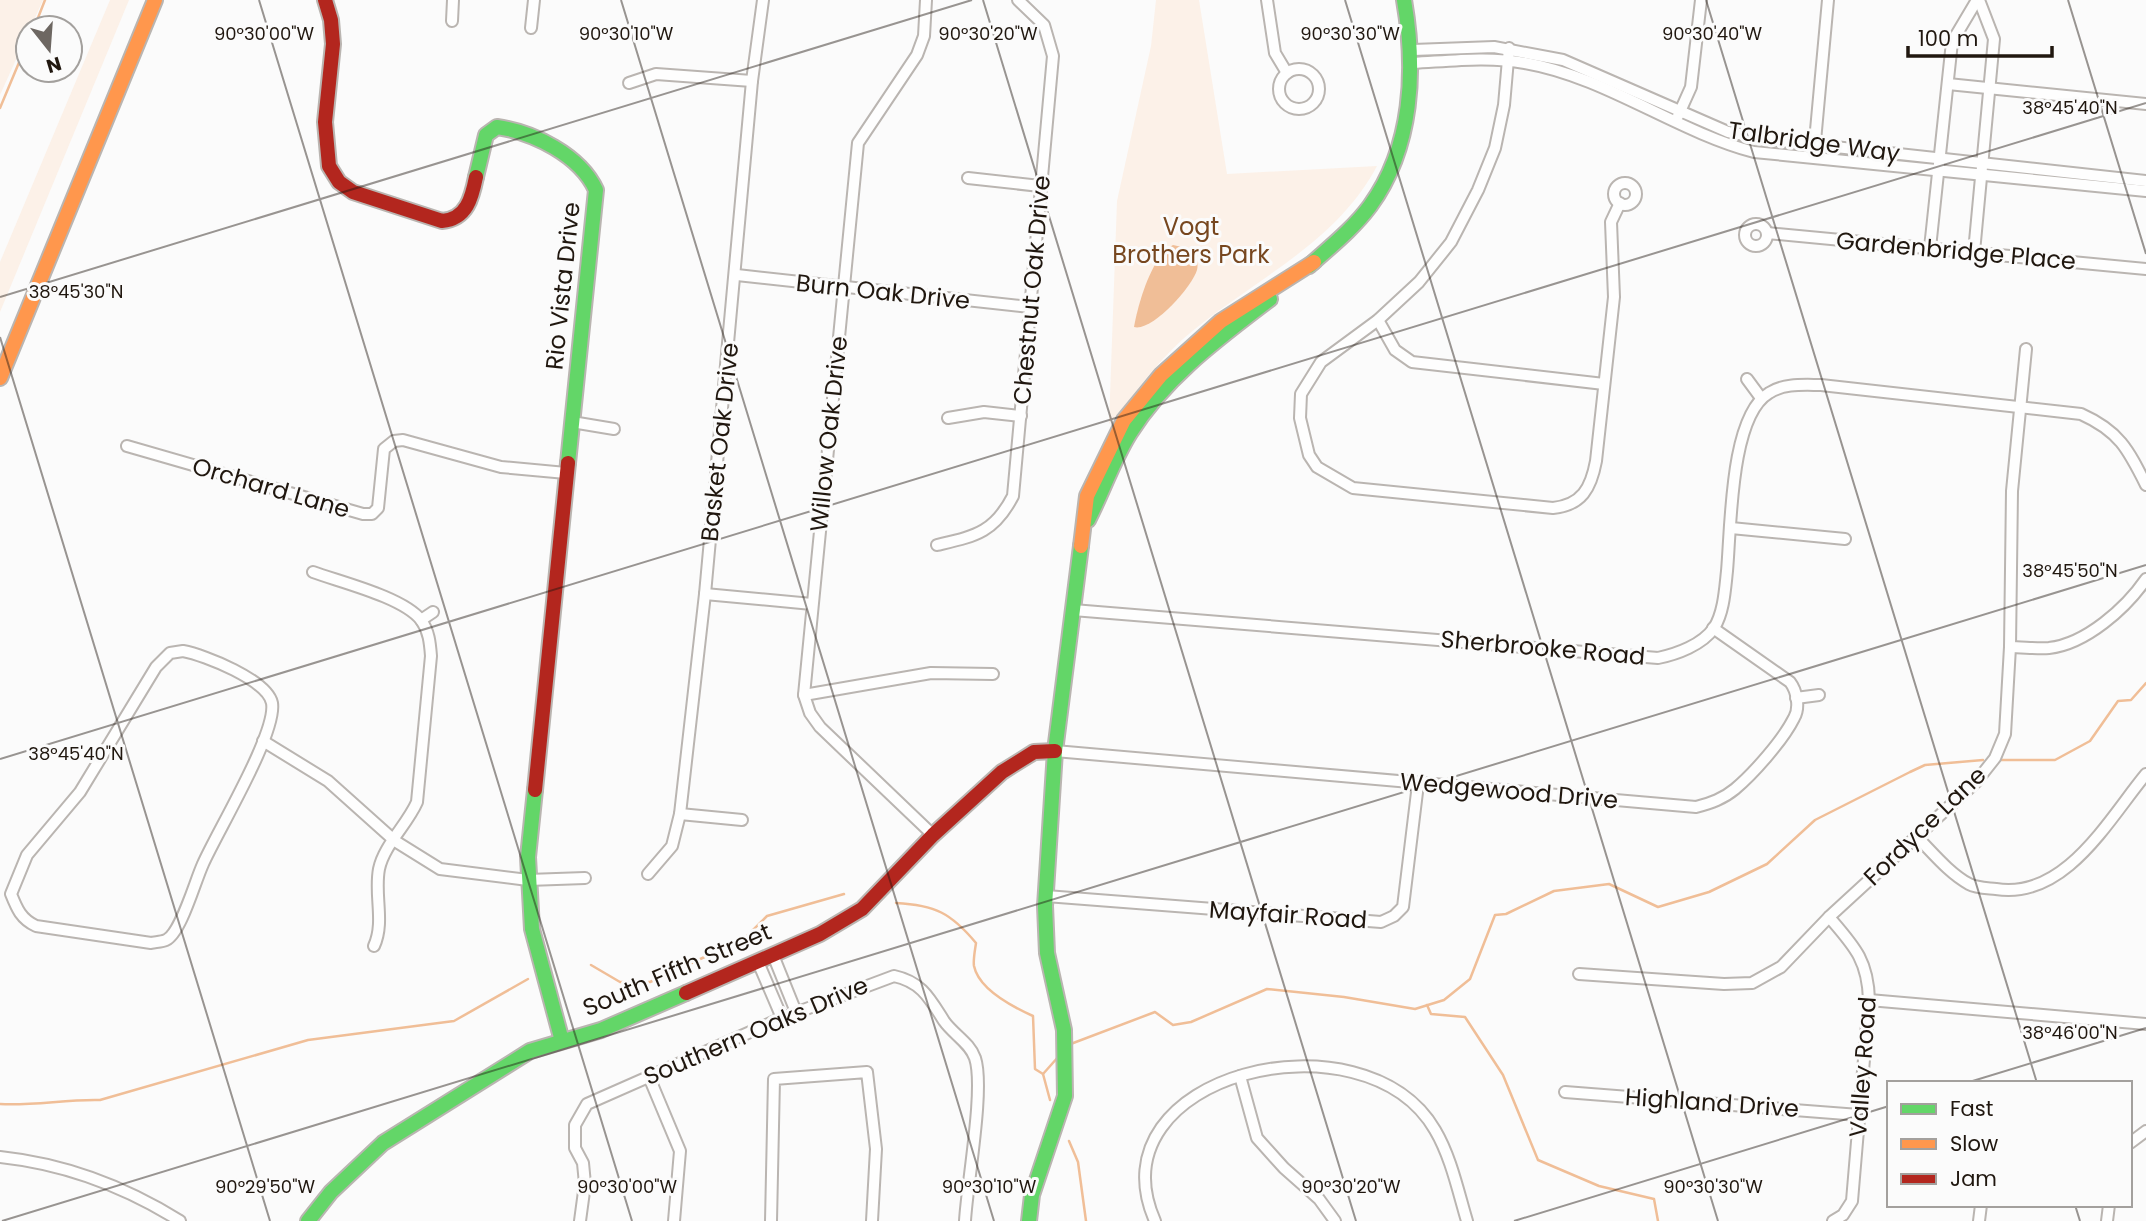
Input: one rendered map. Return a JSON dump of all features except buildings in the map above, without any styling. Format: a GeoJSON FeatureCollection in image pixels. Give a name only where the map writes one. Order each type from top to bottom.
{"type":"FeatureCollection","features":[{"type":"Feature","properties":{"kind":"street"},"geometry":{"type":"LineString","coordinates":[[0,378],[155,0]]}},
{"type":"Feature","properties":{"kind":"street","name":"Rio Vista Drive"},"geometry":{"type":"LineString","coordinates":[[325,0],[334,28],[326,160],[339,183],[391,205],[438,220],[453,219],[463,213],[471,197],[483,140],[494,130],[508,125],[523,129],[542,141],[592,179],[596,190],[531,820],[528,880],[532,929],[562,1041]]}},
{"type":"Feature","properties":{"kind":"street"},"geometry":{"type":"LineString","coordinates":[[452,21],[453,0]]}},
{"type":"Feature","properties":{"kind":"street"},"geometry":{"type":"LineString","coordinates":[[531,28],[534,0]]}},
{"type":"Feature","properties":{"kind":"street","name":"Basket Oak Drive"},"geometry":{"type":"LineString","coordinates":[[648,874],[672,846],[680,814],[737,275],[752,81],[763,0]]}},
{"type":"Feature","properties":{"kind":"street","name":"Willow Oak Drive"},"geometry":{"type":"LineString","coordinates":[[804,695],[858,143],[917,55],[924,36],[926,0]]}},
{"type":"Feature","properties":{"kind":"street","name":"Chestnut Oak Drive"},"geometry":{"type":"LineString","coordinates":[[937,545],[975,536],[996,524],[1013,496],[1053,56],[1044,25],[1018,0]]}},
{"type":"Feature","properties":{"kind":"street"},"geometry":{"type":"LineString","coordinates":[[1267,0],[1275,53],[1287,73]]}},
{"type":"Feature","properties":{"kind":"street"},"geometry":{"type":"LineString","coordinates":[[1029,1221],[1032,1195],[1057,1124],[1067,1075],[1062,1016],[1047,953],[1046,896],[1055,751],[1087,496],[1124,420],[1161,375],[1222,321],[1314,262],[1347,233],[1369,208],[1401,147],[1413,79],[1413,57],[1404,0]]}},
{"type":"Feature","properties":{"kind":"street"},"geometry":{"type":"LineString","coordinates":[[1678,118],[1691,87],[1701,0]]}},
{"type":"Feature","properties":{"kind":"street"},"geometry":{"type":"LineString","coordinates":[[1814,158],[1828,0]]}},
{"type":"Feature","properties":{"kind":"street"},"geometry":{"type":"LineString","coordinates":[[1930,248],[1952,42],[1978,0]]}},
{"type":"Feature","properties":{"kind":"street"},"geometry":{"type":"LineString","coordinates":[[1974,252],[1994,39],[1978,0]]}},
{"type":"Feature","properties":{"kind":"street"},"geometry":{"type":"LineString","coordinates":[[1508,48],[1504,105],[1497,137],[1478,190],[1451,242],[1419,282],[1378,320],[1321,362],[1301,394],[1300,418],[1308,455],[1317,467],[1353,488],[1553,508],[1567,506],[1583,497],[1592,484],[1614,297],[1611,222],[1620,203]]}},
{"type":"Feature","properties":{"kind":"street","name":"Talbridge Way"},"geometry":{"type":"LineString","coordinates":[[1413,57],[1508,48],[1563,60],[1726,145],[1754,152],[2146,191]]}},
{"type":"Feature","properties":{"kind":"street","name":"Talbridge Way"},"geometry":{"type":"LineString","coordinates":[[1413,57],[1525,63],[1572,76],[1678,118],[1728,132],[1815,145],[2146,181]]}},
{"type":"Feature","properties":{"kind":"street"},"geometry":{"type":"LineString","coordinates":[[629,83],[656,74],[752,81]]}},
{"type":"Feature","properties":{"kind":"street"},"geometry":{"type":"LineString","coordinates":[[1948,84],[2146,104]]}},
{"type":"Feature","properties":{"kind":"street"},"geometry":{"type":"LineString","coordinates":[[968,178],[1040,186]]}},
{"type":"Feature","properties":{"kind":"street","name":"Gardenbridge Place"},"geometry":{"type":"LineString","coordinates":[[1767,233],[2146,269]]}},
{"type":"Feature","properties":{"kind":"street","name":"Burn Oak Drive"},"geometry":{"type":"LineString","coordinates":[[737,275],[843,289],[1029,307]]}},
{"type":"Feature","properties":{"kind":"street"},"geometry":{"type":"LineString","coordinates":[[1378,320],[1395,350],[1412,362],[1604,384]]}},
{"type":"Feature","properties":{"kind":"street","name":"Fordyce Lane"},"geometry":{"type":"LineString","coordinates":[[1579,974],[1724,985],[1752,982],[1780,967],[1829,917],[1976,782],[1994,758],[2005,734],[2010,647],[2012,491],[2025,349]]}},
{"type":"Feature","properties":{"kind":"street"},"geometry":{"type":"LineString","coordinates":[[1747,379],[1761,398]]}},
{"type":"Feature","properties":{"kind":"street"},"geometry":{"type":"LineString","coordinates":[[1819,695],[1797,698],[1790,682],[1713,628],[1724,601],[1739,447],[1751,410],[1761,398],[1780,388],[1821,385],[2081,414],[2106,425],[2127,447],[2146,485]]}},
{"type":"Feature","properties":{"kind":"street"},"geometry":{"type":"LineString","coordinates":[[948,418],[984,412],[1021,416]]}},
{"type":"Feature","properties":{"kind":"street"},"geometry":{"type":"LineString","coordinates":[[572,422],[614,429]]}},
{"type":"Feature","properties":{"kind":"street","name":"Orchard Lane"},"geometry":{"type":"LineString","coordinates":[[127,446],[363,514],[372,514],[378,508],[384,449],[394,441],[403,440],[501,467],[566,473]]}},
{"type":"Feature","properties":{"kind":"street"},"geometry":{"type":"LineString","coordinates":[[1731,528],[1845,540]]}},
{"type":"Feature","properties":{"kind":"street"},"geometry":{"type":"LineString","coordinates":[[313,572],[405,606],[421,620],[430,639],[431,656],[417,802],[395,841],[383,855],[379,871],[379,928],[374,946]]}},
{"type":"Feature","properties":{"kind":"street"},"geometry":{"type":"LineString","coordinates":[[2010,647],[2050,648],[2070,642],[2098,627],[2146,579]]}},
{"type":"Feature","properties":{"kind":"street"},"geometry":{"type":"LineString","coordinates":[[705,594],[812,604]]}},
{"type":"Feature","properties":{"kind":"street","name":"Sherbrooke Road"},"geometry":{"type":"LineString","coordinates":[[1073,610],[1658,657],[1692,646],[1713,628]]}},
{"type":"Feature","properties":{"kind":"street"},"geometry":{"type":"LineString","coordinates":[[421,620],[433,612]]}},
{"type":"Feature","properties":{"kind":"street"},"geometry":{"type":"LineString","coordinates":[[170,653],[197,653],[260,684],[272,704],[272,715],[263,741],[203,863],[177,930],[167,940],[151,943],[36,926],[20,914],[11,894],[27,855],[80,792],[156,667],[170,653]]}},
{"type":"Feature","properties":{"kind":"street"},"geometry":{"type":"LineString","coordinates":[[933,835],[820,727],[810,713],[804,695],[931,673],[993,674]]}},
{"type":"Feature","properties":{"kind":"street","name":"Wedgewood Drive"},"geometry":{"type":"LineString","coordinates":[[1055,751],[1696,807],[1716,802],[1755,769],[1794,718],[1797,698]]}},
{"type":"Feature","properties":{"kind":"street"},"geometry":{"type":"LineString","coordinates":[[263,741],[327,781],[395,841],[440,869],[528,880],[585,878]]}},
{"type":"Feature","properties":{"kind":"street","name":"South Fifth Street"},"geometry":{"type":"LineString","coordinates":[[308,1221],[331,1192],[383,1143],[530,1051],[601,1030],[820,934],[862,909],[933,835],[987,785],[1025,755],[1055,751]]}},
{"type":"Feature","properties":{"kind":"street"},"geometry":{"type":"LineString","coordinates":[[1917,837],[1947,867],[1971,885],[2003,890],[2035,886],[2061,874],[2146,774]]}},
{"type":"Feature","properties":{"kind":"street","name":"Mayfair Road"},"geometry":{"type":"LineString","coordinates":[[1046,896],[1381,922],[1394,916],[1403,906],[1418,784]]}},
{"type":"Feature","properties":{"kind":"street"},"geometry":{"type":"LineString","coordinates":[[680,814],[742,820]]}},
{"type":"Feature","properties":{"kind":"street","name":"Valley Road"},"geometry":{"type":"LineString","coordinates":[[1829,917],[1858,951],[1868,975],[1869,1000],[1852,1201],[1843,1215],[1833,1221]]}},
{"type":"Feature","properties":{"kind":"street"},"geometry":{"type":"LineString","coordinates":[[773,955],[796,1012]]}},
{"type":"Feature","properties":{"kind":"street"},"geometry":{"type":"LineString","coordinates":[[758,961],[782,1018]]}},
{"type":"Feature","properties":{"kind":"street","name":"Southern Oaks Drive"},"geometry":{"type":"LineString","coordinates":[[580,1221],[585,1184],[583,1163],[575,1148],[575,1125],[587,1104],[796,1012],[894,976],[910,979],[930,997],[952,1033],[968,1046],[978,1075],[965,1221]]}},
{"type":"Feature","properties":{"kind":"street"},"geometry":{"type":"LineString","coordinates":[[1869,1000],[2146,1024]]}},
{"type":"Feature","properties":{"kind":"street"},"geometry":{"type":"LineString","coordinates":[[1155,1221],[1146,1186],[1151,1144],[1168,1119],[1197,1093],[1240,1076],[1289,1066],[1340,1067],[1378,1081],[1413,1105],[1435,1129],[1452,1168],[1467,1221]]}},
{"type":"Feature","properties":{"kind":"street"},"geometry":{"type":"LineString","coordinates":[[771,1221],[774,1079],[867,1072],[876,1149],[872,1221]]}},
{"type":"Feature","properties":{"kind":"street"},"geometry":{"type":"LineString","coordinates":[[1240,1076],[1257,1138],[1284,1168],[1319,1199],[1335,1221]]}},
{"type":"Feature","properties":{"kind":"street"},"geometry":{"type":"LineString","coordinates":[[649,1077],[680,1151],[674,1221]]}},
{"type":"Feature","properties":{"kind":"street","name":"Highland Drive"},"geometry":{"type":"LineString","coordinates":[[1565,1092],[1859,1115]]}},
{"type":"Feature","properties":{"kind":"street"},"geometry":{"type":"LineString","coordinates":[[0,1157],[74,1170],[107,1181],[180,1221]]}},
{"type":"Feature","properties":{"kind":"green space"},"geometry":{"type":"Polygon","coordinates":[[[0,0],[43,0],[37,14],[14,14],[14,64],[0,95],[0,0]]]}},
{"type":"Feature","properties":{"kind":"green space"},"geometry":{"type":"Polygon","coordinates":[[[110,0],[129,0],[0,312],[0,262],[75,84],[84,84],[84,62],[110,0]]]}},
{"type":"Feature","properties":{"kind":"green space","name":"Vogt Brothers Park"},"geometry":{"type":"Polygon","coordinates":[[[1156,0],[1199,0],[1227,174],[1377,166],[1338,219],[1289,261],[1183,339],[1154,369],[1109,424],[1117,201],[1151,46],[1156,0]]]}},
{"type":"Feature","properties":{"kind":"shaded area"},"geometry":{"type":"Polygon","coordinates":[[[1173,245],[1191,249],[1197,264],[1194,278],[1161,316],[1142,327],[1134,327],[1152,269],[1165,250],[1173,245]]]}},
{"type":"Feature","properties":{"kind":"waterway"},"geometry":{"type":"LineString","coordinates":[[40,14],[45,0]]}},
{"type":"Feature","properties":{"kind":"waterway"},"geometry":{"type":"LineString","coordinates":[[0,108],[14,74]]}},
{"type":"Feature","properties":{"kind":"waterway"},"geometry":{"type":"LineString","coordinates":[[2001,760],[2055,760],[2090,741],[2118,701],[2131,700],[2146,683]]}},
{"type":"Feature","properties":{"kind":"waterway"},"geometry":{"type":"LineString","coordinates":[[1068,1045],[1155,1012],[1173,1025],[1191,1022],[1267,989],[1344,997],[1415,1009],[1444,1000],[1470,979],[1495,915],[1506,914],[1554,891],[1609,884],[1658,907],[1709,892],[1767,864],[1815,820],[1910,772],[1925,765],[1983,760]]}},
{"type":"Feature","properties":{"kind":"waterway"},"geometry":{"type":"LineString","coordinates":[[591,965],[620,982],[650,982],[744,939],[767,916],[844,894]]}},
{"type":"Feature","properties":{"kind":"waterway"},"geometry":{"type":"LineString","coordinates":[[896,903],[941,912],[958,924],[976,943],[974,966],[983,983],[998,997],[1033,1016],[1035,1069],[1043,1074],[1059,1056]]}},
{"type":"Feature","properties":{"kind":"waterway"},"geometry":{"type":"LineString","coordinates":[[0,1104],[100,1100],[308,1040],[454,1021],[528,979]]}},
{"type":"Feature","properties":{"kind":"waterway"},"geometry":{"type":"LineString","coordinates":[[1427,1005],[1431,1014],[1465,1017],[1503,1075],[1538,1160],[1599,1186],[1654,1199],[1658,1221]]}},
{"type":"Feature","properties":{"kind":"waterway"},"geometry":{"type":"LineString","coordinates":[[1043,1074],[1050,1100]]}},
{"type":"Feature","properties":{"kind":"waterway"},"geometry":{"type":"LineString","coordinates":[[1069,1141],[1078,1162],[1086,1221]]}},
{"type":"Feature","properties":{"kind":"traffic: fast"},"geometry":{"type":"LineString","coordinates":[[1309,266],[1341,238],[1370,206],[1395,159],[1408,107],[1410,80],[1404,0]]}},
{"type":"Feature","properties":{"kind":"traffic: fast"},"geometry":{"type":"LineString","coordinates":[[476,177],[486,135],[497,127],[525,134],[554,147],[579,166],[596,190],[568,463]]}},
{"type":"Feature","properties":{"kind":"traffic: fast"},"geometry":{"type":"LineString","coordinates":[[1088,520],[1124,443],[1159,394],[1194,360],[1270,299]]}},
{"type":"Feature","properties":{"kind":"traffic: fast"},"geometry":{"type":"LineString","coordinates":[[1029,1221],[1032,1195],[1065,1096],[1064,1030],[1047,953],[1045,906],[1055,751],[1081,546]]}},
{"type":"Feature","properties":{"kind":"traffic: fast"},"geometry":{"type":"LineString","coordinates":[[535,790],[528,857],[532,929],[562,1041]]}},
{"type":"Feature","properties":{"kind":"traffic: fast"},"geometry":{"type":"LineString","coordinates":[[308,1221],[331,1192],[383,1143],[530,1051],[601,1030],[686,993]]}},
{"type":"Feature","properties":{"kind":"traffic: slow"},"geometry":{"type":"LineString","coordinates":[[0,378],[155,0]]}},
{"type":"Feature","properties":{"kind":"traffic: slow"},"geometry":{"type":"LineString","coordinates":[[1081,546],[1087,496],[1124,420],[1161,375],[1221,321],[1314,262]]}},
{"type":"Feature","properties":{"kind":"traffic: jam"},"geometry":{"type":"LineString","coordinates":[[325,0],[331,20],[333,44],[325,122],[329,166],[339,182],[353,192],[442,221],[457,216],[467,206],[476,177]]}},
{"type":"Feature","properties":{"kind":"traffic: jam"},"geometry":{"type":"LineString","coordinates":[[535,790],[568,463]]}},
{"type":"Feature","properties":{"kind":"traffic: jam"},"geometry":{"type":"LineString","coordinates":[[686,993],[820,934],[862,909],[933,835],[1002,772],[1034,752],[1055,751]]}}]}
